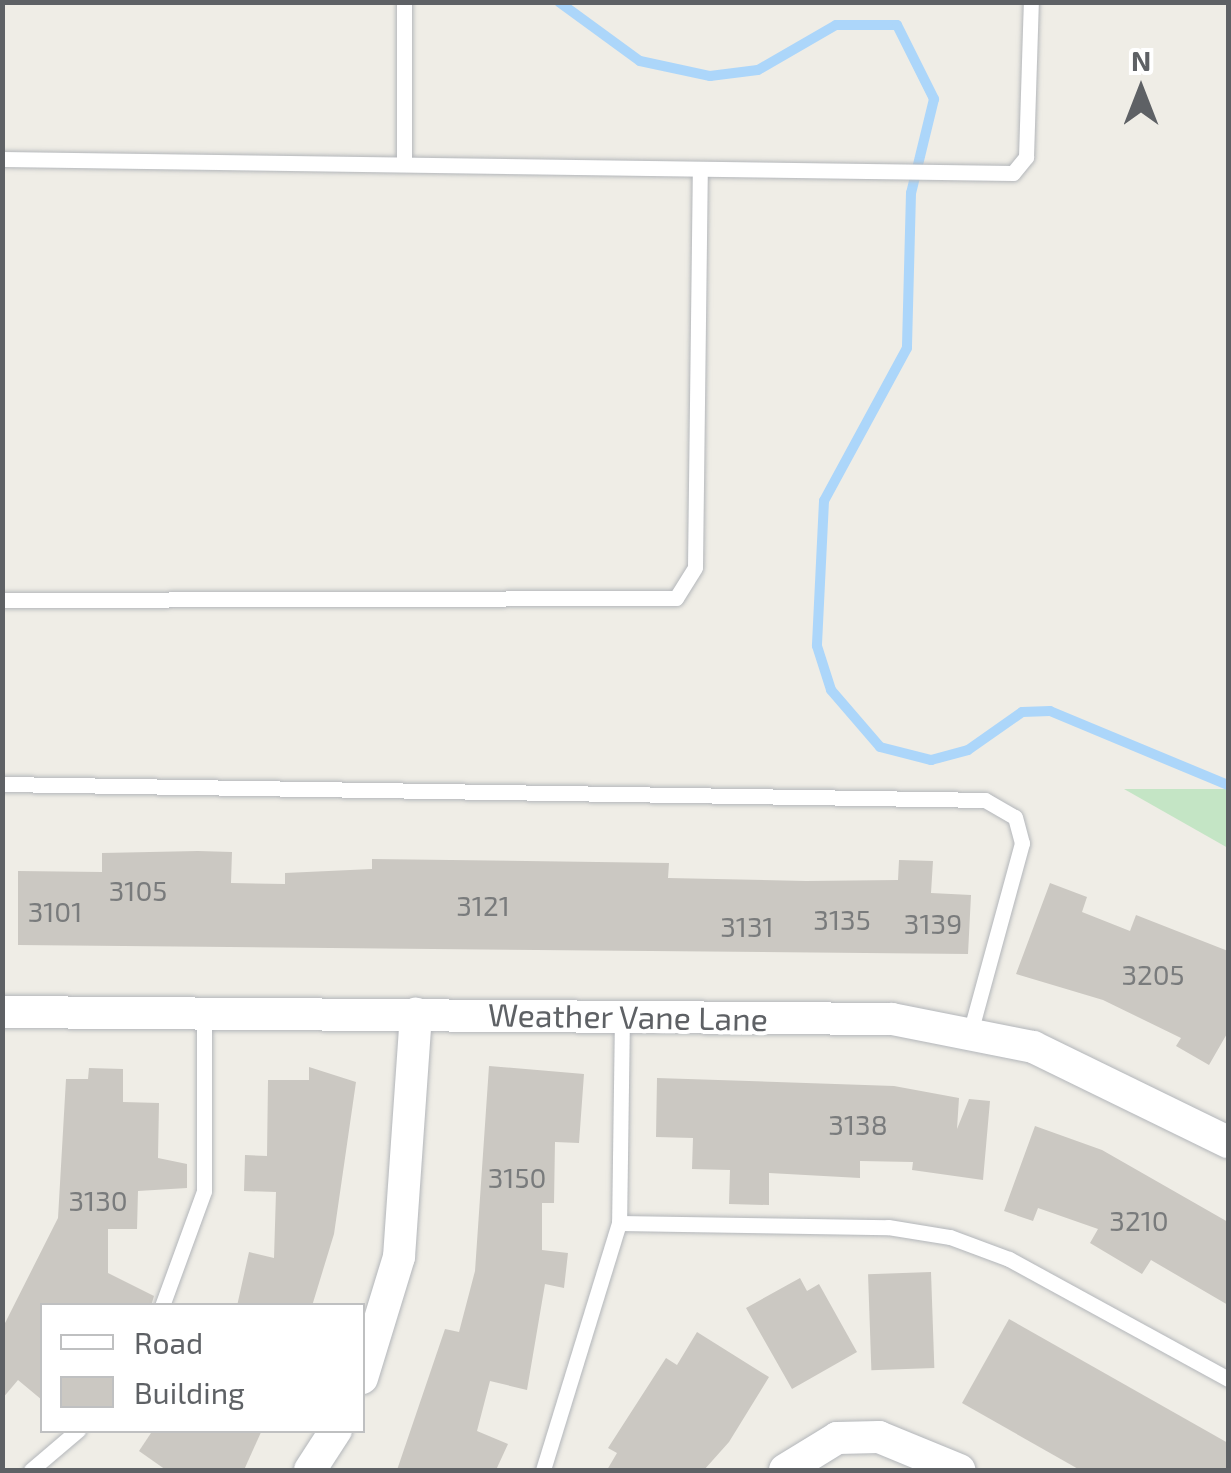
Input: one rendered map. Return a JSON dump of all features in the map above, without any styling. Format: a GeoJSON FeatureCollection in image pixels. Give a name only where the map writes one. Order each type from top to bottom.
{"type":"FeatureCollection","features":[{"type":"Feature","properties":{"kind":"street","name":"Weather Vane Lane"},"geometry":{"type":"LineString","coordinates":[[2,1012],[892,1019],[971,1030],[1117,1081],[1228,1142]]}},
{"type":"Feature","properties":{"kind":"street"},"geometry":{"type":"LineString","coordinates":[[365,1368],[399,1257],[416,1014]]}},
{"type":"Feature","properties":{"kind":"street"},"geometry":{"type":"LineString","coordinates":[[310,1470],[334,1433]]}},
{"type":"Feature","properties":{"kind":"street"},"geometry":{"type":"LineString","coordinates":[[785,1470],[837,1438],[879,1437],[958,1470]]}},
{"type":"Feature","properties":{"kind":"lane"},"geometry":{"type":"LineString","coordinates":[[404,2],[404,164]]}},
{"type":"Feature","properties":{"kind":"lane"},"geometry":{"type":"LineString","coordinates":[[2,159],[1013,174],[1026,157],[1031,2]]}},
{"type":"Feature","properties":{"kind":"lane"},"geometry":{"type":"LineString","coordinates":[[2,600],[676,598],[695,567],[700,170]]}},
{"type":"Feature","properties":{"kind":"lane"},"geometry":{"type":"LineString","coordinates":[[2,784],[985,800],[1015,818],[1022,843],[971,1030]]}},
{"type":"Feature","properties":{"kind":"lane"},"geometry":{"type":"LineString","coordinates":[[163,1303],[204,1190],[204,1014]]}},
{"type":"Feature","properties":{"kind":"lane"},"geometry":{"type":"LineString","coordinates":[[544,1470],[619,1223],[622,1015]]}},
{"type":"Feature","properties":{"kind":"lane"},"geometry":{"type":"LineString","coordinates":[[619,1223],[888,1227],[950,1238],[1009,1259],[1228,1379]]}},
{"type":"Feature","properties":{"kind":"lane"},"geometry":{"type":"LineString","coordinates":[[31,1470],[74,1433]]}},
{"type":"Feature","properties":{"kind":"green space"},"geometry":{"type":"Polygon","coordinates":[[[1124,789],[1228,789],[1228,848],[1124,789]]]}},
{"type":"Feature","properties":{"kind":"building"},"geometry":{"type":"Polygon","coordinates":[[[232,852],[231,883],[285,884],[285,873],[372,869],[372,859],[669,863],[668,878],[806,881],[898,880],[899,860],[933,861],[931,893],[971,895],[968,954],[18,945],[18,871],[102,872],[102,853],[232,852]]]}},
{"type":"Feature","properties":{"kind":"building"},"geometry":{"type":"Polygon","coordinates":[[[1050,883],[1087,897],[1082,912],[1130,931],[1136,915],[1228,951],[1228,1032],[1209,1065],[1176,1046],[1181,1038],[1103,1000],[1016,974],[1050,883]]]}},
{"type":"Feature","properties":{"kind":"building"},"geometry":{"type":"Polygon","coordinates":[[[489,1066],[584,1074],[579,1143],[555,1142],[554,1203],[542,1203],[542,1250],[568,1253],[564,1288],[545,1284],[527,1390],[490,1381],[477,1431],[508,1444],[496,1470],[397,1470],[445,1329],[459,1332],[475,1271],[489,1066]]]}},
{"type":"Feature","properties":{"kind":"building"},"geometry":{"type":"Polygon","coordinates":[[[309,1067],[356,1082],[334,1234],[313,1303],[238,1303],[249,1252],[274,1258],[276,1192],[244,1191],[245,1155],[267,1156],[268,1080],[309,1080],[309,1067]]]}},
{"type":"Feature","properties":{"kind":"building"},"geometry":{"type":"Polygon","coordinates":[[[89,1068],[123,1069],[123,1102],[159,1103],[158,1158],[187,1164],[187,1188],[138,1191],[137,1229],[108,1229],[108,1273],[154,1296],[152,1303],[40,1303],[40,1398],[18,1380],[2,1399],[2,1329],[58,1218],[66,1079],[88,1079],[89,1068]]]}},
{"type":"Feature","properties":{"kind":"building"},"geometry":{"type":"Polygon","coordinates":[[[657,1078],[894,1086],[959,1098],[957,1129],[969,1099],[990,1101],[983,1180],[912,1170],[913,1162],[860,1161],[860,1178],[769,1173],[769,1205],[729,1204],[730,1170],[692,1169],[693,1138],[656,1137],[657,1078]]]}},
{"type":"Feature","properties":{"kind":"building"},"geometry":{"type":"Polygon","coordinates":[[[1035,1126],[1102,1150],[1228,1222],[1228,1305],[1151,1260],[1142,1274],[1090,1243],[1098,1229],[1038,1208],[1033,1221],[1004,1211],[1035,1126]]]}},
{"type":"Feature","properties":{"kind":"building"},"geometry":{"type":"Polygon","coordinates":[[[931,1272],[934,1368],[871,1370],[868,1274],[931,1272]]]}},
{"type":"Feature","properties":{"kind":"building"},"geometry":{"type":"Polygon","coordinates":[[[800,1278],[807,1291],[819,1284],[857,1352],[792,1389],[746,1308],[800,1278]]]}},
{"type":"Feature","properties":{"kind":"building"},"geometry":{"type":"Polygon","coordinates":[[[1009,1319],[1228,1443],[1228,1470],[1080,1470],[962,1403],[1009,1319]]]}},
{"type":"Feature","properties":{"kind":"building"},"geometry":{"type":"Polygon","coordinates":[[[697,1332],[769,1377],[729,1442],[704,1470],[607,1470],[617,1453],[608,1448],[666,1358],[677,1365],[697,1332]]]}},
{"type":"Feature","properties":{"kind":"building"},"geometry":{"type":"Polygon","coordinates":[[[151,1433],[261,1433],[244,1470],[166,1470],[139,1451],[151,1433]]]}},
{"type":"Feature","properties":{"kind":"waterway"},"geometry":{"type":"LineString","coordinates":[[559,2],[640,61],[710,76],[758,70],[836,25],[897,25],[934,99],[911,193],[907,348],[824,501],[817,646],[831,690],[880,747],[931,760],[968,750],[1022,712],[1050,711],[1228,785]]}}]}
